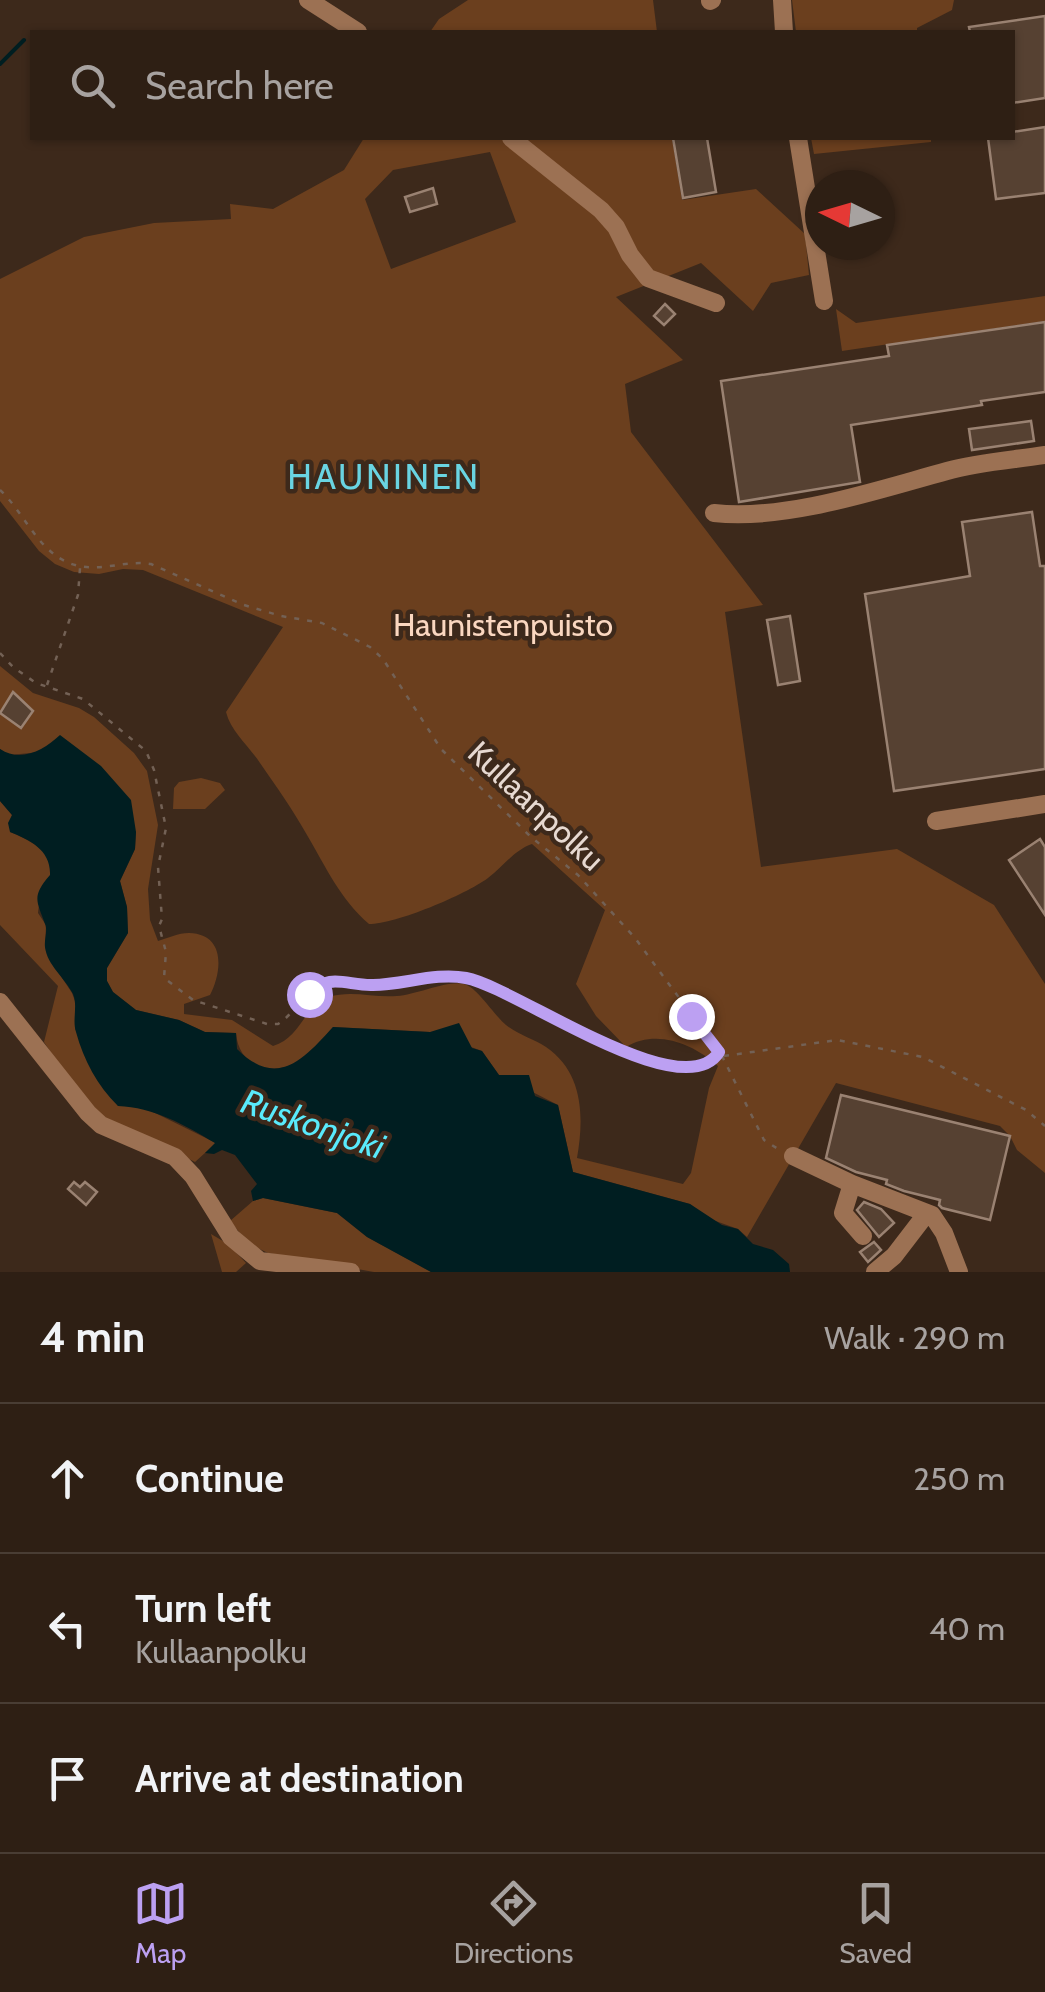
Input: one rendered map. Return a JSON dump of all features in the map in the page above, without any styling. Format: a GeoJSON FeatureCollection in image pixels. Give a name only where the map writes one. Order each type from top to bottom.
{"type":"FeatureCollection","features":[{"type":"Feature","properties":{"kind":"street"},"geometry":{"type":"LineString","coordinates":[[308,0],[355,30]]}},
{"type":"Feature","properties":{"kind":"street"},"geometry":{"type":"LineString","coordinates":[[782,0],[784,30]]}},
{"type":"Feature","properties":{"kind":"street"},"geometry":{"type":"LineString","coordinates":[[514,140],[601,210],[648,278],[716,303]]}},
{"type":"Feature","properties":{"kind":"street"},"geometry":{"type":"LineString","coordinates":[[798,140],[824,301]]}},
{"type":"Feature","properties":{"kind":"street"},"geometry":{"type":"LineString","coordinates":[[714,513],[761,514],[876,491],[952,470],[1045,454]]}},
{"type":"Feature","properties":{"kind":"street"},"geometry":{"type":"LineString","coordinates":[[936,821],[1044,810]]}},
{"type":"Feature","properties":{"kind":"street"},"geometry":{"type":"LineString","coordinates":[[0,1002],[101,1125],[175,1157],[194,1176],[230,1237],[255,1266],[351,1272]]}},
{"type":"Feature","properties":{"kind":"street"},"geometry":{"type":"LineString","coordinates":[[793,1156],[932,1215],[944,1233],[959,1272]]}},
{"type":"Feature","properties":{"kind":"street"},"geometry":{"type":"LineString","coordinates":[[852,1184],[843,1213],[864,1236]]}},
{"type":"Feature","properties":{"kind":"street"},"geometry":{"type":"LineString","coordinates":[[875,1272],[894,1256],[926,1213]]}},
{"type":"Feature","properties":{"kind":"path"},"geometry":{"type":"LineString","coordinates":[[0,490],[45,546],[61,559],[80,566],[78,596],[47,686]]}},
{"type":"Feature","properties":{"kind":"path","name":"Kullaanpolku"},"geometry":{"type":"LineString","coordinates":[[80,566],[137,561],[151,564],[244,605],[322,623],[370,647],[383,660],[441,749],[610,907],[721,1054],[764,1140],[793,1156]]}},
{"type":"Feature","properties":{"kind":"path"},"geometry":{"type":"LineString","coordinates":[[0,653],[13,667],[47,686],[83,698],[146,751],[166,828],[158,867],[162,919],[159,926],[166,952],[164,978],[193,1000],[278,1024],[318,984],[333,980],[373,985],[465,978],[643,1060],[702,1067],[721,1054],[837,1040],[924,1058],[1026,1110],[1045,1126]]}},
{"type":"Feature","properties":{"kind":"green space"},"geometry":{"type":"Polygon","coordinates":[[[468,0],[653,0],[657,30],[431,30],[439,19],[468,0]]]}},
{"type":"Feature","properties":{"kind":"green space"},"geometry":{"type":"Polygon","coordinates":[[[792,0],[954,0],[952,10],[917,30],[796,30],[792,0]]]}},
{"type":"Feature","properties":{"kind":"green space","name":"Haunistenpuisto"},"geometry":{"type":"Polygon","coordinates":[[[363,140],[672,140],[682,200],[756,189],[805,234],[809,275],[771,283],[753,311],[701,263],[616,297],[683,360],[625,384],[631,432],[763,605],[725,612],[761,867],[897,849],[994,905],[1045,984],[1045,1173],[1017,1150],[1000,1126],[836,1083],[747,1237],[690,1204],[573,1172],[558,1105],[499,1075],[482,1051],[430,1032],[333,1027],[300,1061],[268,1068],[258,1066],[243,1054],[236,1033],[205,1032],[179,1020],[136,1010],[113,992],[107,981],[107,968],[128,933],[120,881],[135,849],[136,832],[41,752],[9,755],[0,749],[0,666],[33,693],[94,717],[134,753],[147,771],[158,825],[148,889],[150,920],[158,941],[185,933],[201,935],[210,940],[218,956],[217,976],[210,995],[184,1004],[184,1014],[232,1020],[273,1046],[290,1036],[314,1007],[329,997],[397,996],[464,984],[506,1025],[546,1047],[568,1070],[580,1112],[577,1158],[683,1184],[691,1173],[709,1088],[718,1066],[674,1041],[649,1039],[626,1047],[596,1016],[576,984],[605,910],[532,844],[464,892],[412,914],[369,924],[342,893],[290,807],[228,719],[226,712],[283,627],[143,570],[99,574],[74,572],[55,564],[39,551],[0,501],[0,279],[84,237],[154,223],[231,219],[230,204],[273,209],[344,170],[363,140]],[[490,152],[393,170],[365,199],[391,269],[516,222],[490,152]]]}},
{"type":"Feature","properties":{"kind":"green space"},"geometry":{"type":"Polygon","coordinates":[[[811,140],[931,140],[931,142],[814,154],[811,140]]]}},
{"type":"Feature","properties":{"kind":"green space"},"geometry":{"type":"Polygon","coordinates":[[[1045,296],[1045,321],[842,351],[836,309],[856,323],[1045,296]]]}},
{"type":"Feature","properties":{"kind":"green space"},"geometry":{"type":"Polygon","coordinates":[[[201,778],[220,783],[225,790],[205,809],[173,809],[174,788],[179,782],[201,778]]]}},
{"type":"Feature","properties":{"kind":"green space"},"geometry":{"type":"Polygon","coordinates":[[[0,801],[12,815],[10,832],[39,848],[50,860],[50,876],[38,913],[46,925],[49,958],[76,1004],[75,1029],[118,1106],[141,1106],[216,1143],[195,1162],[102,1116],[81,1098],[44,1042],[58,986],[0,925],[0,801]]]}},
{"type":"Feature","properties":{"kind":"green space"},"geometry":{"type":"Polygon","coordinates":[[[263,1198],[337,1213],[367,1237],[431,1272],[374,1272],[268,1253],[249,1244],[230,1221],[253,1201],[263,1198]]]}},
{"type":"Feature","properties":{"kind":"green space"},"geometry":{"type":"Polygon","coordinates":[[[211,1234],[228,1244],[246,1263],[236,1272],[222,1272],[211,1234]]]}},
{"type":"Feature","properties":{"kind":"water","name":"Ruskonjoki"},"geometry":{"type":"Polygon","coordinates":[[[60,735],[101,766],[131,800],[135,849],[120,881],[128,933],[107,968],[107,981],[113,992],[136,1010],[179,1020],[205,1032],[236,1033],[237,1049],[251,1061],[277,1068],[300,1059],[333,1027],[430,1032],[459,1023],[472,1048],[482,1051],[499,1075],[529,1075],[535,1096],[558,1105],[573,1172],[690,1204],[722,1225],[738,1229],[753,1244],[773,1250],[789,1264],[790,1272],[431,1272],[367,1237],[337,1213],[263,1198],[253,1201],[251,1191],[257,1184],[235,1155],[222,1150],[205,1153],[215,1143],[156,1113],[118,1106],[87,1063],[75,1027],[73,994],[46,954],[46,927],[37,899],[50,875],[47,859],[32,843],[10,832],[8,823],[12,815],[0,801],[0,749],[24,755],[60,735]]]}},
{"type":"Feature","properties":{"kind":"building"},"geometry":{"type":"Polygon","coordinates":[[[1045,16],[1045,98],[1015,103],[1015,30],[969,27],[1045,16]]]}},
{"type":"Feature","properties":{"kind":"building"},"geometry":{"type":"Polygon","coordinates":[[[1045,127],[1045,193],[996,199],[988,140],[1015,140],[1015,132],[1045,127]]]}},
{"type":"Feature","properties":{"kind":"building"},"geometry":{"type":"Polygon","coordinates":[[[673,140],[707,140],[716,192],[683,198],[673,140]]]}},
{"type":"Feature","properties":{"kind":"building"},"geometry":{"type":"Polygon","coordinates":[[[433,188],[437,204],[410,212],[405,197],[433,188]]]}},
{"type":"Feature","properties":{"kind":"building"},"geometry":{"type":"Polygon","coordinates":[[[665,304],[675,314],[664,325],[654,316],[665,304]]]}},
{"type":"Feature","properties":{"kind":"building"},"geometry":{"type":"Polygon","coordinates":[[[1045,322],[1045,392],[851,425],[860,482],[739,502],[721,381],[889,356],[887,345],[1045,322]]]}},
{"type":"Feature","properties":{"kind":"building"},"geometry":{"type":"Polygon","coordinates":[[[1031,421],[1034,441],[972,450],[969,429],[1031,421]]]}},
{"type":"Feature","properties":{"kind":"building"},"geometry":{"type":"Polygon","coordinates":[[[1032,512],[1040,566],[1045,566],[1045,769],[894,791],[865,594],[970,576],[962,522],[1032,512]]]}},
{"type":"Feature","properties":{"kind":"building"},"geometry":{"type":"Polygon","coordinates":[[[790,616],[800,681],[778,685],[767,620],[790,616]]]}},
{"type":"Feature","properties":{"kind":"building"},"geometry":{"type":"Polygon","coordinates":[[[13,692],[33,711],[21,728],[0,713],[13,692]]]}},
{"type":"Feature","properties":{"kind":"building"},"geometry":{"type":"Polygon","coordinates":[[[1040,839],[1045,847],[1045,915],[1009,860],[1040,839]]]}},
{"type":"Feature","properties":{"kind":"building"},"geometry":{"type":"Polygon","coordinates":[[[841,1095],[1010,1136],[990,1220],[942,1208],[940,1200],[904,1191],[886,1184],[887,1180],[826,1158],[841,1095]]]}},
{"type":"Feature","properties":{"kind":"building"},"geometry":{"type":"Polygon","coordinates":[[[74,1182],[80,1187],[85,1182],[97,1192],[86,1205],[68,1189],[74,1182]]]}},
{"type":"Feature","properties":{"kind":"building"},"geometry":{"type":"Polygon","coordinates":[[[864,1202],[881,1209],[894,1223],[879,1237],[857,1210],[864,1202]]]}},
{"type":"Feature","properties":{"kind":"building"},"geometry":{"type":"Polygon","coordinates":[[[874,1242],[881,1250],[868,1262],[860,1252],[874,1242]]]}},
{"type":"Feature","properties":{"kind":"waterway"},"geometry":{"type":"LineString","coordinates":[[0,64],[24,40]]}},
{"type":"Feature","properties":{"kind":"district","name":"HAUNINEN"},"geometry":{"type":"Point","coordinates":[384,477]}},
{"type":"Feature","properties":{"kind":"route"},"geometry":{"type":"LineString","coordinates":[[309,994],[318,984],[333,980],[373,985],[465,978],[643,1060],[702,1067],[713,1062],[719,1052],[691,1016]]}}]}
